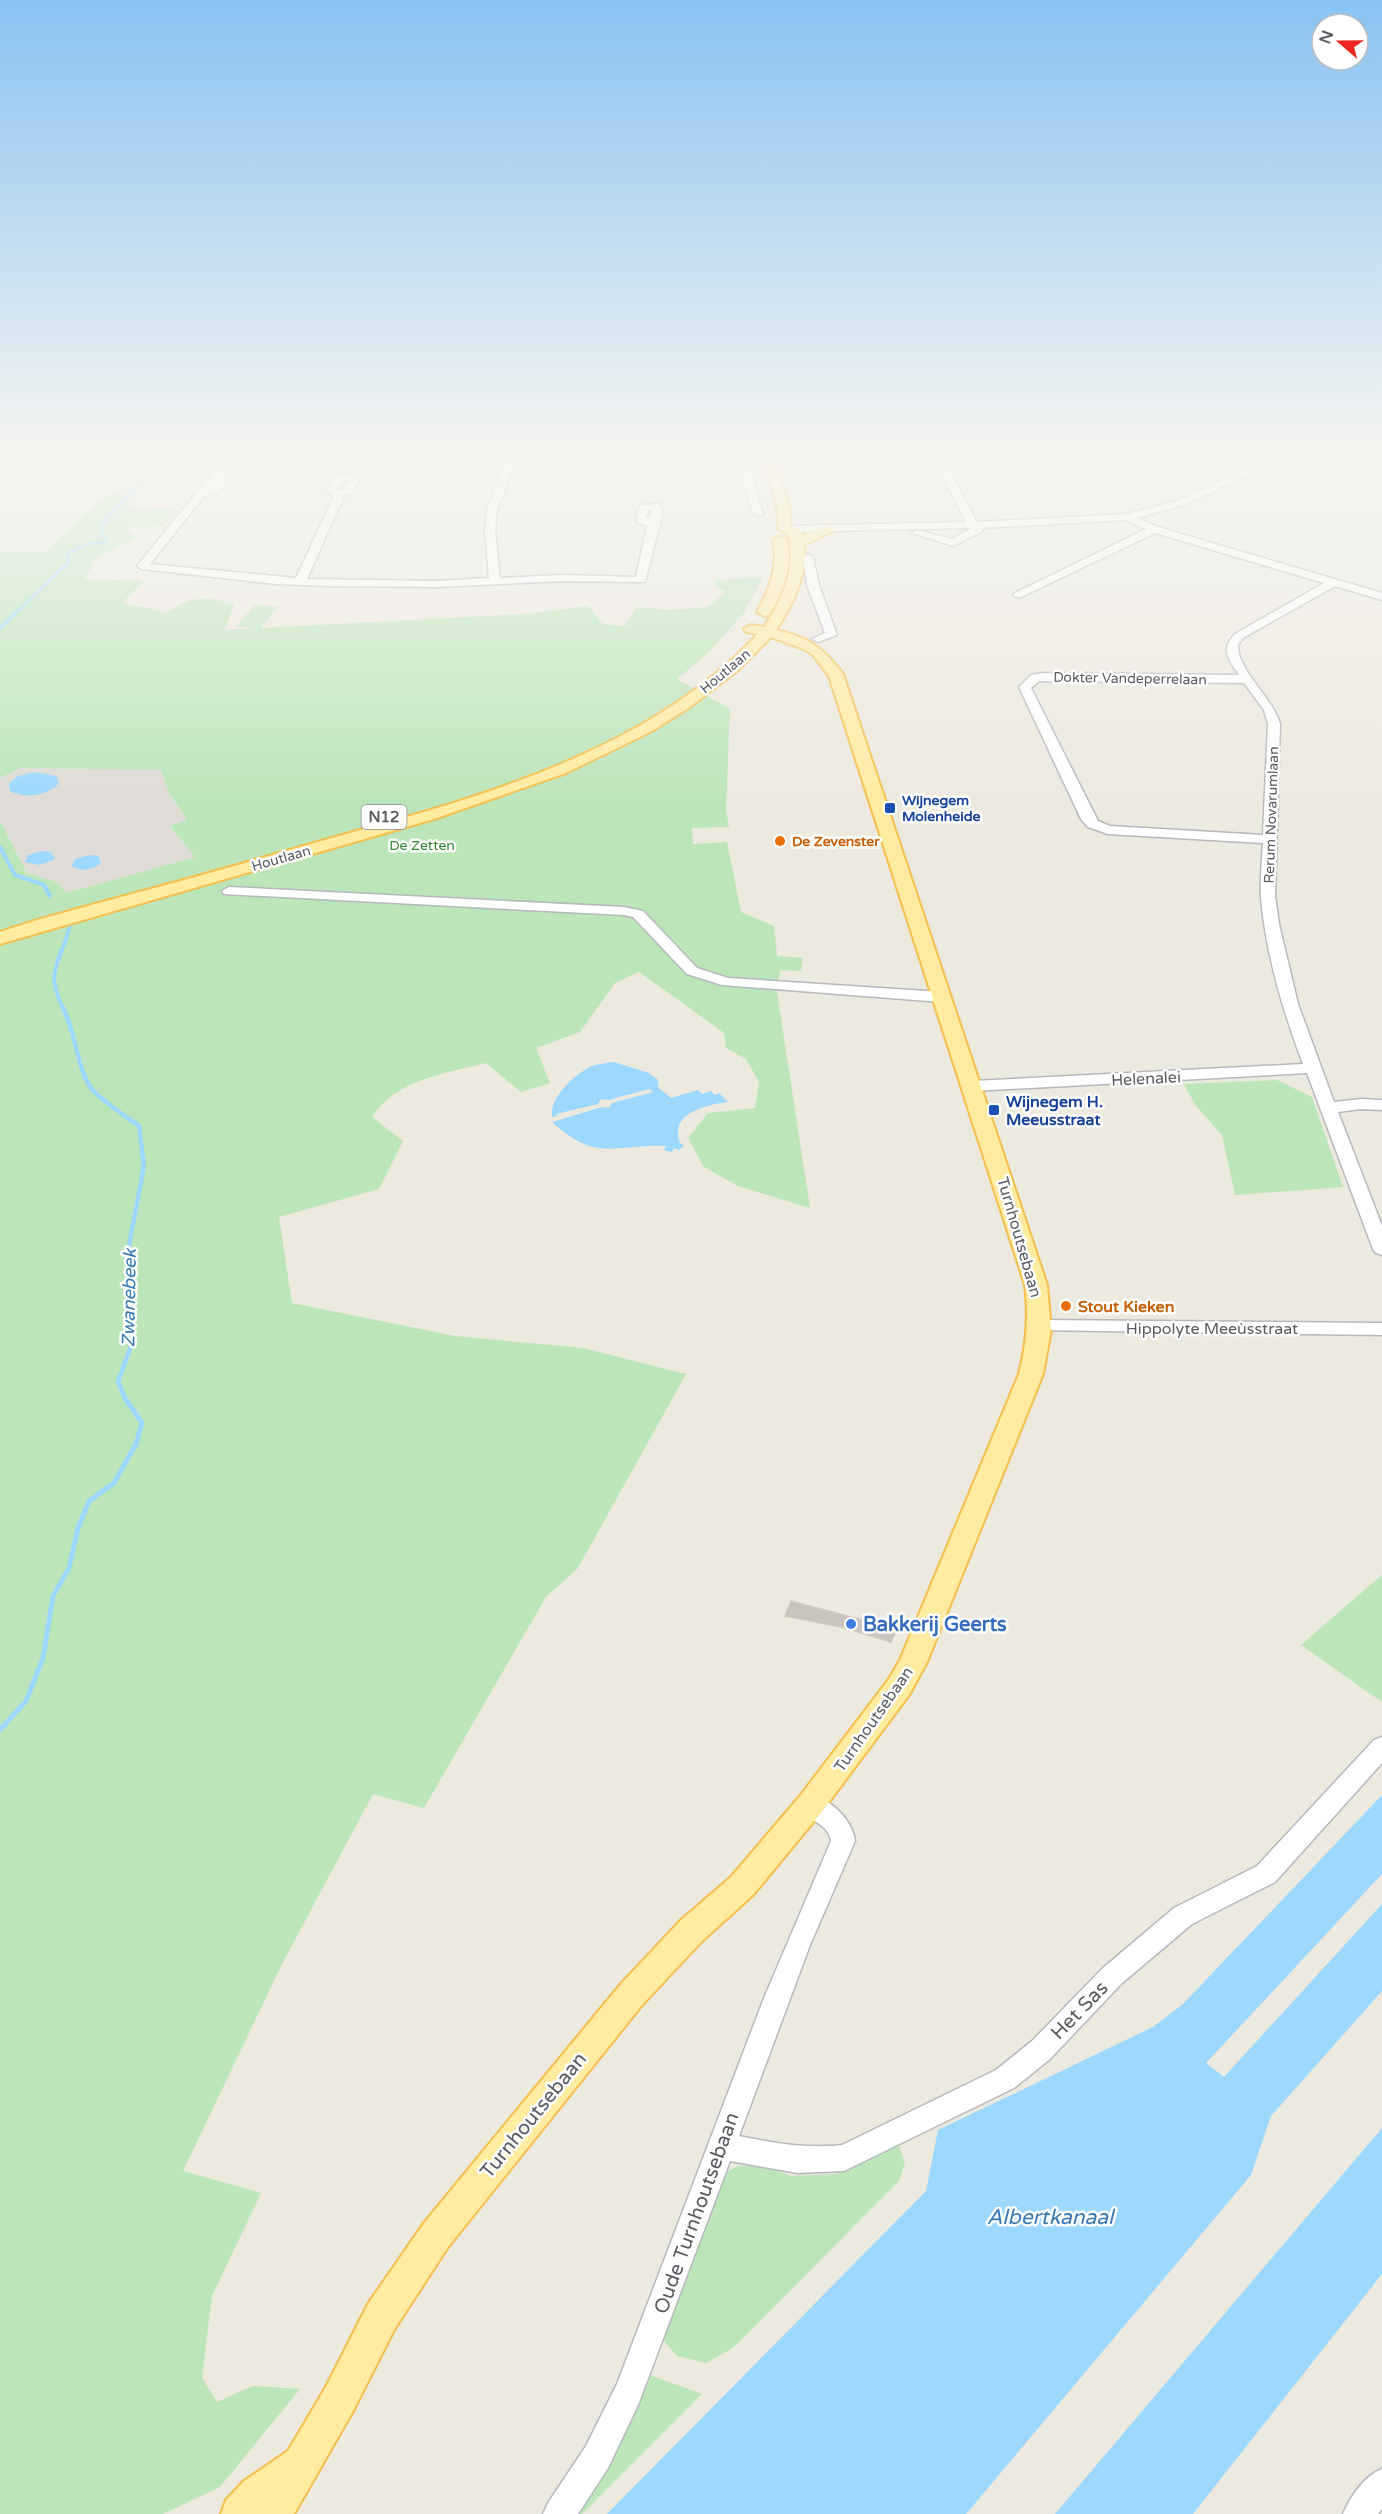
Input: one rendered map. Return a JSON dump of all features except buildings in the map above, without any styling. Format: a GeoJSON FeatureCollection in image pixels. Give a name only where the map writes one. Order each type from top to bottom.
{"type":"FeatureCollection","features":[{"type":"Feature","properties":{"kind":"main road","name":"Houtlaan"},"geometry":{"type":"LineString","coordinates":[[0,925],[385,817],[506,778],[610,734],[644,715],[696,680],[762,627],[780,572]]}},
{"type":"Feature","properties":{"kind":"main road","name":"Houtlaan"},"geometry":{"type":"LineString","coordinates":[[0,938],[425,816],[548,774],[625,739],[688,700],[738,663],[792,588],[794,572]]}},
{"type":"Feature","properties":{"kind":"main road","name":"Turnhoutsebaan"},"geometry":{"type":"LineString","coordinates":[[272,2514],[340,2398],[381,2317],[436,2235],[631,1995],[691,1931],[742,1886],[810,1805],[909,1670],[1031,1374],[1042,1326],[1036,1285],[973,1086],[940,997],[895,848],[836,674],[811,642],[762,627]]}},
{"type":"Feature","properties":{"kind":"main road","name":"Turnhoutsebaan"},"geometry":{"type":"LineString","coordinates":[[240,2514],[258,2495],[303,2460]]}},
{"type":"Feature","properties":{"kind":"street"},"geometry":{"type":"LineString","coordinates":[[134,578],[138,572]]}},
{"type":"Feature","properties":{"kind":"street"},"geometry":{"type":"LineString","coordinates":[[198,572],[300,582],[390,585],[563,578],[641,580],[643,572]]}},
{"type":"Feature","properties":{"kind":"street"},"geometry":{"type":"LineString","coordinates":[[300,582],[304,572]]}},
{"type":"Feature","properties":{"kind":"street"},"geometry":{"type":"LineString","coordinates":[[489,572],[490,582]]}},
{"type":"Feature","properties":{"kind":"street"},"geometry":{"type":"LineString","coordinates":[[811,572],[831,635],[811,642]]}},
{"type":"Feature","properties":{"kind":"street"},"geometry":{"type":"LineString","coordinates":[[1019,595],[1065,572]]}},
{"type":"Feature","properties":{"kind":"street"},"geometry":{"type":"LineString","coordinates":[[1298,572],[1382,597]]}},
{"type":"Feature","properties":{"kind":"street","name":"Rerum Novarumlaan"},"geometry":{"type":"LineString","coordinates":[[1326,1103],[1292,1012],[1270,917],[1268,896],[1274,724],[1270,710],[1232,651],[1232,644],[1239,636],[1333,583]]}},
{"type":"Feature","properties":{"kind":"street","name":"Dokter Vandeperrelaan"},"geometry":{"type":"LineString","coordinates":[[1248,679],[1043,677],[1027,683],[1025,687],[1088,819],[1093,824],[1108,830],[1136,833],[1270,839]]}},
{"type":"Feature","properties":{"kind":"street"},"geometry":{"type":"LineString","coordinates":[[229,891],[624,910],[638,914],[692,971],[727,982],[940,997]]}},
{"type":"Feature","properties":{"kind":"street","name":"Helenalei"},"geometry":{"type":"LineString","coordinates":[[973,1086],[1313,1071]]}},
{"type":"Feature","properties":{"kind":"street"},"geometry":{"type":"LineString","coordinates":[[1382,1105],[1326,1103],[1382,1249]]}},
{"type":"Feature","properties":{"kind":"street","name":"Hippolyte Meeùsstraat"},"geometry":{"type":"LineString","coordinates":[[1042,1326],[1382,1329]]}},
{"type":"Feature","properties":{"kind":"street","name":"Het Sas"},"geometry":{"type":"LineString","coordinates":[[722,2146],[794,2160],[823,2162],[844,2157],[1005,2079],[1041,2050],[1112,1976],[1183,1916],[1266,1874],[1382,1747]]}},
{"type":"Feature","properties":{"kind":"street","name":"Oude Turnhoutsebaan"},"geometry":{"type":"LineString","coordinates":[[559,2514],[580,2489],[600,2452],[641,2362],[735,2106],[814,1902],[843,1835],[837,1824],[810,1805]]}},
{"type":"Feature","properties":{"kind":"street"},"geometry":{"type":"LineString","coordinates":[[1359,2514],[1382,2484]]}},
{"type":"Feature","properties":{"kind":"shaded area"},"geometry":{"type":"Polygon","coordinates":[[[20,768],[161,770],[169,793],[188,821],[170,827],[196,857],[65,893],[57,882],[27,873],[0,821],[0,778],[20,768]]]}},
{"type":"Feature","properties":{"kind":"green space","name":"De Zetten"},"geometry":{"type":"Polygon","coordinates":[[[0,572],[88,572],[85,579],[144,581],[122,603],[167,612],[192,600],[200,599],[234,605],[225,630],[254,628],[236,626],[255,605],[278,607],[260,628],[525,614],[588,606],[603,624],[625,626],[636,607],[671,610],[707,607],[726,592],[714,586],[715,580],[763,577],[744,613],[707,654],[677,679],[730,709],[726,810],[729,827],[692,828],[693,844],[727,842],[741,912],[774,926],[777,956],[803,958],[801,971],[780,970],[777,992],[810,1208],[738,1186],[704,1167],[688,1138],[708,1113],[755,1108],[759,1082],[746,1059],[726,1048],[724,1033],[639,972],[615,983],[580,1032],[536,1048],[550,1083],[521,1092],[486,1063],[438,1075],[408,1086],[382,1104],[372,1117],[403,1141],[379,1189],[279,1217],[292,1303],[455,1336],[583,1348],[686,1374],[578,1568],[546,1597],[424,1808],[373,1794],[282,1964],[183,2171],[261,2193],[212,2296],[202,2378],[217,2402],[253,2386],[300,2389],[220,2487],[163,2514],[0,2514],[0,821],[27,873],[57,882],[66,893],[195,857],[170,826],[187,820],[169,793],[161,770],[20,768],[0,778],[0,572]]]}},
{"type":"Feature","properties":{"kind":"green space"},"geometry":{"type":"Polygon","coordinates":[[[1277,1080],[1312,1097],[1343,1187],[1235,1195],[1222,1135],[1196,1106],[1184,1084],[1277,1080]]]}},
{"type":"Feature","properties":{"kind":"green space"},"geometry":{"type":"Polygon","coordinates":[[[1382,1575],[1382,1702],[1301,1645],[1382,1575]]]}},
{"type":"Feature","properties":{"kind":"green space"},"geometry":{"type":"Polygon","coordinates":[[[898,2143],[905,2163],[899,2181],[733,2348],[706,2363],[677,2356],[663,2340],[726,2172],[738,2166],[758,2165],[792,2176],[835,2174],[898,2143]]]}},
{"type":"Feature","properties":{"kind":"green space"},"geometry":{"type":"Polygon","coordinates":[[[647,2374],[702,2394],[582,2514],[577,2514],[647,2374]]]}},
{"type":"Feature","properties":{"kind":"water"},"geometry":{"type":"Polygon","coordinates":[[[34,772],[56,776],[59,783],[49,791],[36,795],[22,795],[10,791],[9,784],[18,776],[34,772]]]}},
{"type":"Feature","properties":{"kind":"water"},"geometry":{"type":"Polygon","coordinates":[[[42,851],[51,852],[55,859],[40,865],[25,862],[28,855],[42,851]]]}},
{"type":"Feature","properties":{"kind":"water"},"geometry":{"type":"Polygon","coordinates":[[[89,855],[98,856],[101,863],[87,869],[72,866],[75,859],[89,855]]]}},
{"type":"Feature","properties":{"kind":"water"},"geometry":{"type":"Polygon","coordinates":[[[614,1062],[649,1073],[658,1080],[660,1089],[671,1098],[698,1090],[702,1094],[711,1091],[715,1095],[719,1093],[728,1102],[704,1107],[688,1114],[679,1126],[678,1134],[684,1146],[679,1150],[674,1148],[672,1152],[664,1150],[666,1146],[606,1149],[581,1143],[552,1122],[602,1107],[609,1108],[612,1103],[653,1092],[650,1089],[608,1100],[601,1099],[598,1104],[552,1117],[554,1102],[570,1081],[590,1067],[614,1062]]]}},
{"type":"Feature","properties":{"kind":"water","name":"Albertkanaal"},"geometry":{"type":"Polygon","coordinates":[[[1382,1795],[1382,1874],[1206,2063],[1224,2077],[1382,1904],[1382,1991],[1271,2116],[1251,2175],[966,2514],[607,2514],[926,2191],[938,2130],[1153,2027],[1183,2004],[1382,1795]]]}},
{"type":"Feature","properties":{"kind":"water"},"geometry":{"type":"Polygon","coordinates":[[[1382,2128],[1382,2274],[1193,2514],[1055,2514],[1382,2128]]]}},
{"type":"Feature","properties":{"kind":"waterway","name":"Zwanebeek"},"geometry":{"type":"LineString","coordinates":[[0,628],[58,572]]}},
{"type":"Feature","properties":{"kind":"waterway","name":"Zwanebeek"},"geometry":{"type":"LineString","coordinates":[[0,847],[15,875],[44,885],[50,896]]}},
{"type":"Feature","properties":{"kind":"waterway","name":"Zwanebeek"},"geometry":{"type":"LineString","coordinates":[[64,1010],[58,996],[54,975],[70,925]]}},
{"type":"Feature","properties":{"kind":"waterway","name":"Zwanebeek"},"geometry":{"type":"LineString","coordinates":[[63,1008],[82,1069],[91,1088],[107,1103],[139,1126],[144,1166],[127,1256],[131,1346],[118,1382],[125,1398]]}},
{"type":"Feature","properties":{"kind":"waterway","name":"Zwanebeek"},"geometry":{"type":"LineString","coordinates":[[0,1730],[26,1701],[43,1658],[53,1596],[69,1568],[78,1528],[89,1501],[114,1483],[136,1444],[142,1423],[125,1398]]}},
{"type":"Feature","properties":{"kind":"place","name":"Wijnegem Molenheide"},"geometry":{"type":"Point","coordinates":[890,808]}},
{"type":"Feature","properties":{"kind":"place","name":"De Zevenster"},"geometry":{"type":"Point","coordinates":[780,841]}},
{"type":"Feature","properties":{"kind":"place","name":"Wijnegem H. Meeusstraat"},"geometry":{"type":"Point","coordinates":[994,1110]}},
{"type":"Feature","properties":{"kind":"place","name":"Stout Kieken"},"geometry":{"type":"Point","coordinates":[1066,1306]}},
{"type":"Feature","properties":{"kind":"place","name":"Bakkerij Geerts"},"geometry":{"type":"Point","coordinates":[851,1624]}}]}
